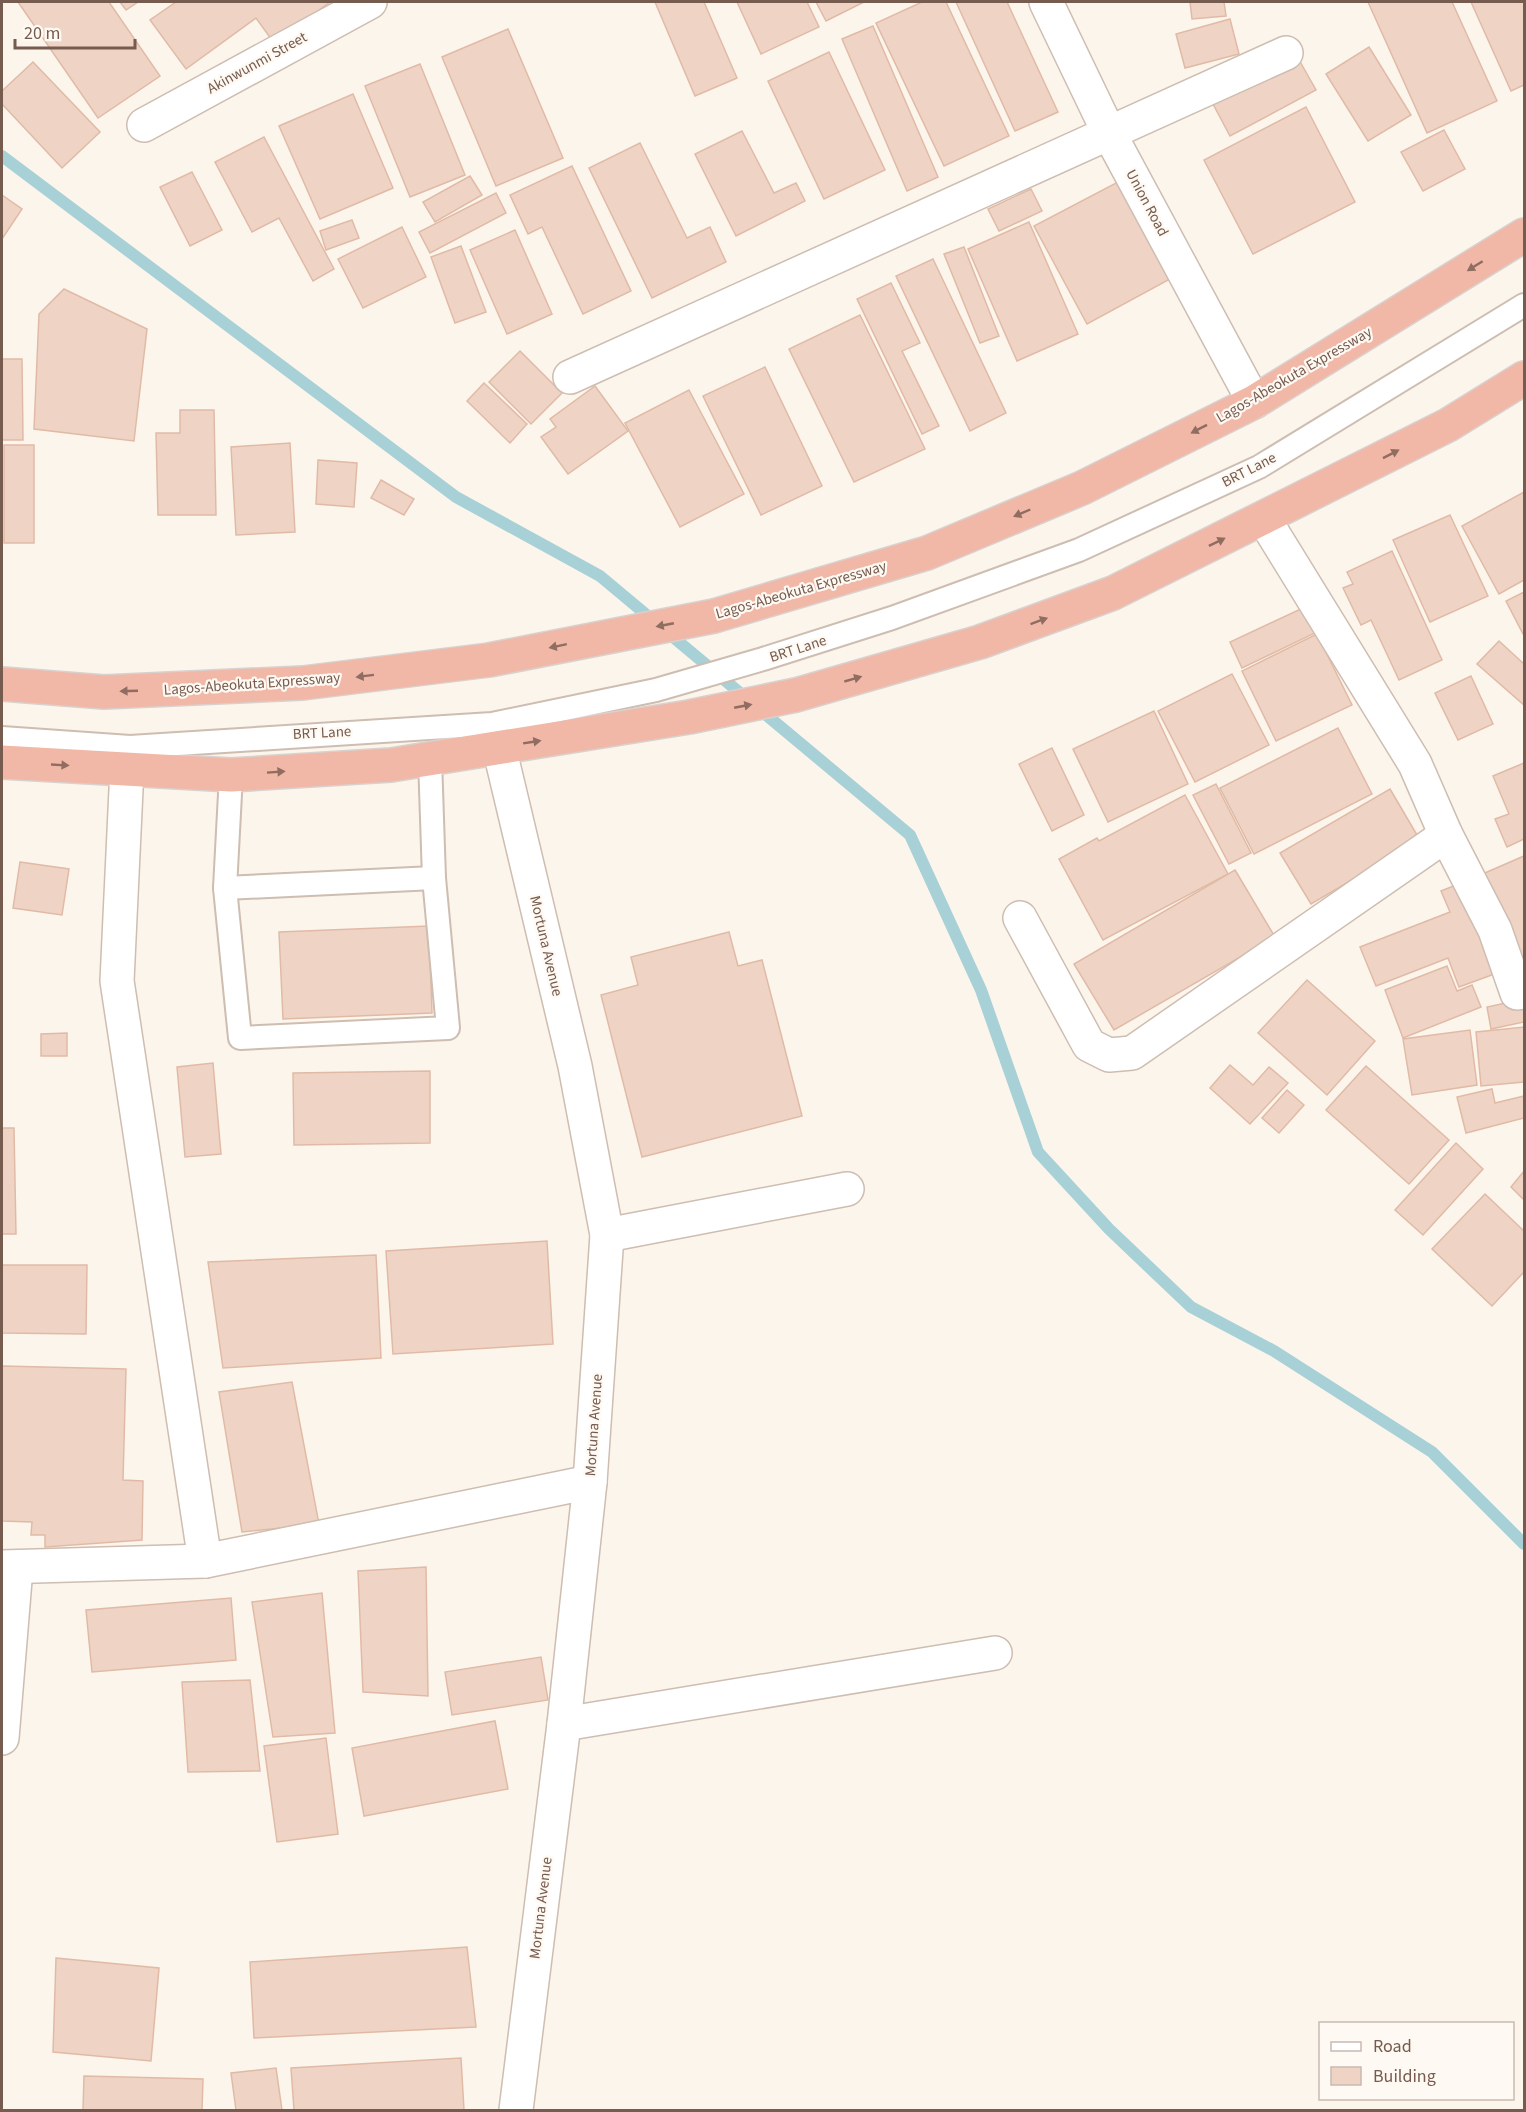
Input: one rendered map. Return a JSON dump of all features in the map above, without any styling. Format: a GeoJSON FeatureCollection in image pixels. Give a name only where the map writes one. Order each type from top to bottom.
{"type":"FeatureCollection","features":[{"type":"Feature","properties":{"kind":"highway","name":"Lagos-Abeokuta Expressway"},"geometry":{"type":"LineString","coordinates":[[2,684],[104,692],[303,683],[489,660],[714,616],[927,553],[1082,488],[1254,402],[1524,235]]}},
{"type":"Feature","properties":{"kind":"highway"},"geometry":{"type":"LineString","coordinates":[[2,762],[231,775],[391,765],[689,717],[796,695],[980,642],[1113,593],[1448,425],[1524,378]]}},
{"type":"Feature","properties":{"kind":"street","name":"Union Road"},"geometry":{"type":"LineString","coordinates":[[1046,2],[1108,133],[1254,402]]}},
{"type":"Feature","properties":{"kind":"street","name":"Akinwunmi Street"},"geometry":{"type":"LineString","coordinates":[[144,125],[365,3]]}},
{"type":"Feature","properties":{"kind":"street"},"geometry":{"type":"LineString","coordinates":[[570,377],[1286,53]]}},
{"type":"Feature","properties":{"kind":"street"},"geometry":{"type":"LineString","coordinates":[[1264,519],[1415,764],[1446,835],[1495,930],[1517,993],[1524,992]]}},
{"type":"Feature","properties":{"kind":"street","name":"Mortuna Avenue"},"geometry":{"type":"LineString","coordinates":[[499,747],[575,1066],[607,1235],[590,1482],[564,1724],[516,2110]]}},
{"type":"Feature","properties":{"kind":"street"},"geometry":{"type":"LineString","coordinates":[[127,768],[117,981],[205,1561]]}},
{"type":"Feature","properties":{"kind":"street"},"geometry":{"type":"LineString","coordinates":[[1020,918],[1089,1045],[1108,1055],[1132,1053],[1446,835]]}},
{"type":"Feature","properties":{"kind":"street"},"geometry":{"type":"LineString","coordinates":[[607,1235],[847,1189]]}},
{"type":"Feature","properties":{"kind":"street"},"geometry":{"type":"LineString","coordinates":[[2,1738],[9,1568],[205,1561],[590,1482]]}},
{"type":"Feature","properties":{"kind":"street"},"geometry":{"type":"LineString","coordinates":[[564,1724],[996,1653]]}},
{"type":"Feature","properties":{"kind":"lane","name":"BRT Lane"},"geometry":{"type":"LineString","coordinates":[[2,738],[130,747],[492,724],[656,690],[763,660],[892,618],[1079,550],[1259,467],[1524,306]]}},
{"type":"Feature","properties":{"kind":"lane"},"geometry":{"type":"LineString","coordinates":[[231,775],[225,888],[240,1038],[448,1028],[434,878],[430,759]]}},
{"type":"Feature","properties":{"kind":"lane"},"geometry":{"type":"LineString","coordinates":[[225,888],[434,878]]}},
{"type":"Feature","properties":{"kind":"building"},"geometry":{"type":"Polygon","coordinates":[[[18,2],[109,2],[160,76],[98,118],[18,2]]]}},
{"type":"Feature","properties":{"kind":"building"},"geometry":{"type":"Polygon","coordinates":[[[120,2],[138,2],[126,10],[120,2]]]}},
{"type":"Feature","properties":{"kind":"building"},"geometry":{"type":"Polygon","coordinates":[[[176,2],[330,2],[274,43],[256,18],[186,69],[150,20],[176,2]]]}},
{"type":"Feature","properties":{"kind":"building"},"geometry":{"type":"Polygon","coordinates":[[[655,2],[704,2],[737,78],[695,96],[655,2]]]}},
{"type":"Feature","properties":{"kind":"building"},"geometry":{"type":"Polygon","coordinates":[[[737,2],[807,2],[819,27],[761,54],[737,2]]]}},
{"type":"Feature","properties":{"kind":"building"},"geometry":{"type":"Polygon","coordinates":[[[816,2],[864,2],[826,21],[816,2]]]}},
{"type":"Feature","properties":{"kind":"building"},"geometry":{"type":"Polygon","coordinates":[[[922,2],[946,2],[1009,136],[944,166],[876,23],[922,2]]]}},
{"type":"Feature","properties":{"kind":"building"},"geometry":{"type":"Polygon","coordinates":[[[956,2],[1007,2],[1058,112],[1015,131],[956,2]]]}},
{"type":"Feature","properties":{"kind":"building"},"geometry":{"type":"Polygon","coordinates":[[[1190,2],[1224,2],[1226,16],[1192,19],[1190,2]]]}},
{"type":"Feature","properties":{"kind":"building"},"geometry":{"type":"Polygon","coordinates":[[[1368,2],[1452,2],[1497,101],[1427,133],[1368,2]]]}},
{"type":"Feature","properties":{"kind":"building"},"geometry":{"type":"Polygon","coordinates":[[[1471,2],[1524,2],[1524,85],[1511,91],[1471,2]]]}},
{"type":"Feature","properties":{"kind":"building"},"geometry":{"type":"Polygon","coordinates":[[[1230,19],[1239,54],[1185,68],[1176,34],[1230,19]]]}},
{"type":"Feature","properties":{"kind":"building"},"geometry":{"type":"Polygon","coordinates":[[[873,26],[938,177],[907,191],[842,39],[873,26]]]}},
{"type":"Feature","properties":{"kind":"building"},"geometry":{"type":"Polygon","coordinates":[[[508,29],[563,158],[496,186],[442,57],[508,29]]]}},
{"type":"Feature","properties":{"kind":"building"},"geometry":{"type":"Polygon","coordinates":[[[1369,47],[1411,115],[1368,141],[1326,74],[1369,47]]]}},
{"type":"Feature","properties":{"kind":"building"},"geometry":{"type":"Polygon","coordinates":[[[829,52],[885,170],[824,199],[768,81],[829,52]]]}},
{"type":"Feature","properties":{"kind":"building"},"geometry":{"type":"Polygon","coordinates":[[[1298,58],[1316,90],[1230,136],[1213,104],[1298,58]]]}},
{"type":"Feature","properties":{"kind":"building"},"geometry":{"type":"Polygon","coordinates":[[[33,62],[100,132],[62,168],[2,104],[2,91],[33,62]]]}},
{"type":"Feature","properties":{"kind":"building"},"geometry":{"type":"Polygon","coordinates":[[[420,64],[465,175],[410,197],[365,86],[420,64]]]}},
{"type":"Feature","properties":{"kind":"building"},"geometry":{"type":"Polygon","coordinates":[[[353,94],[393,188],[320,219],[279,126],[353,94]]]}},
{"type":"Feature","properties":{"kind":"building"},"geometry":{"type":"Polygon","coordinates":[[[1306,107],[1355,202],[1253,254],[1204,160],[1306,107]]]}},
{"type":"Feature","properties":{"kind":"building"},"geometry":{"type":"Polygon","coordinates":[[[1444,130],[1465,169],[1423,191],[1401,152],[1444,130]]]}},
{"type":"Feature","properties":{"kind":"building"},"geometry":{"type":"Polygon","coordinates":[[[742,131],[774,193],[796,183],[805,201],[736,236],[695,154],[742,131]]]}},
{"type":"Feature","properties":{"kind":"building"},"geometry":{"type":"Polygon","coordinates":[[[264,137],[334,269],[313,281],[279,218],[252,232],[215,162],[264,137]]]}},
{"type":"Feature","properties":{"kind":"building"},"geometry":{"type":"Polygon","coordinates":[[[640,143],[687,238],[710,227],[726,262],[652,298],[589,168],[640,143]]]}},
{"type":"Feature","properties":{"kind":"building"},"geometry":{"type":"Polygon","coordinates":[[[572,166],[631,291],[583,314],[542,227],[528,234],[510,195],[572,166]]]}},
{"type":"Feature","properties":{"kind":"building"},"geometry":{"type":"Polygon","coordinates":[[[192,172],[222,230],[190,246],[160,187],[192,172]]]}},
{"type":"Feature","properties":{"kind":"building"},"geometry":{"type":"Polygon","coordinates":[[[470,176],[482,195],[435,222],[423,202],[470,176]]]}},
{"type":"Feature","properties":{"kind":"building"},"geometry":{"type":"Polygon","coordinates":[[[1118,182],[1170,279],[1087,324],[1034,226],[1118,182]]]}},
{"type":"Feature","properties":{"kind":"building"},"geometry":{"type":"Polygon","coordinates":[[[1031,189],[1042,211],[999,231],[988,209],[1031,189]]]}},
{"type":"Feature","properties":{"kind":"building"},"geometry":{"type":"Polygon","coordinates":[[[496,193],[506,213],[430,253],[419,232],[496,193]]]}},
{"type":"Feature","properties":{"kind":"building"},"geometry":{"type":"Polygon","coordinates":[[[2,195],[22,209],[2,239],[2,195]]]}},
{"type":"Feature","properties":{"kind":"building"},"geometry":{"type":"Polygon","coordinates":[[[352,220],[359,238],[326,250],[320,231],[352,220]]]}},
{"type":"Feature","properties":{"kind":"building"},"geometry":{"type":"Polygon","coordinates":[[[1029,222],[1078,334],[1017,361],[968,249],[1029,222]]]}},
{"type":"Feature","properties":{"kind":"building"},"geometry":{"type":"Polygon","coordinates":[[[402,227],[426,277],[363,308],[338,259],[402,227]]]}},
{"type":"Feature","properties":{"kind":"building"},"geometry":{"type":"Polygon","coordinates":[[[515,230],[552,314],[507,334],[470,250],[515,230]]]}},
{"type":"Feature","properties":{"kind":"building"},"geometry":{"type":"Polygon","coordinates":[[[461,246],[486,312],[455,323],[431,257],[461,246]]]}},
{"type":"Feature","properties":{"kind":"building"},"geometry":{"type":"Polygon","coordinates":[[[964,247],[999,336],[980,343],[944,254],[964,247]]]}},
{"type":"Feature","properties":{"kind":"building"},"geometry":{"type":"Polygon","coordinates":[[[933,259],[1006,413],[970,431],[896,276],[933,259]]]}},
{"type":"Feature","properties":{"kind":"building"},"geometry":{"type":"Polygon","coordinates":[[[891,283],[920,343],[902,351],[939,426],[922,434],[857,299],[891,283]]]}},
{"type":"Feature","properties":{"kind":"building"},"geometry":{"type":"Polygon","coordinates":[[[64,289],[147,329],[134,441],[34,429],[39,314],[64,289]]]}},
{"type":"Feature","properties":{"kind":"building"},"geometry":{"type":"Polygon","coordinates":[[[860,315],[925,449],[854,482],[789,349],[860,315]]]}},
{"type":"Feature","properties":{"kind":"building"},"geometry":{"type":"Polygon","coordinates":[[[520,351],[562,393],[531,424],[489,382],[520,351]]]}},
{"type":"Feature","properties":{"kind":"building"},"geometry":{"type":"Polygon","coordinates":[[[2,359],[22,359],[23,440],[2,440],[2,359]]]}},
{"type":"Feature","properties":{"kind":"building"},"geometry":{"type":"Polygon","coordinates":[[[765,367],[822,486],[761,515],[703,396],[765,367]]]}},
{"type":"Feature","properties":{"kind":"building"},"geometry":{"type":"Polygon","coordinates":[[[484,383],[527,424],[510,443],[467,401],[484,383]]]}},
{"type":"Feature","properties":{"kind":"building"},"geometry":{"type":"Polygon","coordinates":[[[595,386],[628,431],[568,474],[541,437],[556,427],[550,419],[595,386]]]}},
{"type":"Feature","properties":{"kind":"building"},"geometry":{"type":"Polygon","coordinates":[[[689,390],[744,494],[680,527],[625,423],[689,390]]]}},
{"type":"Feature","properties":{"kind":"building"},"geometry":{"type":"Polygon","coordinates":[[[180,410],[214,410],[216,515],[158,515],[156,433],[180,433],[180,410]]]}},
{"type":"Feature","properties":{"kind":"building"},"geometry":{"type":"Polygon","coordinates":[[[290,443],[295,532],[236,535],[231,447],[290,443]]]}},
{"type":"Feature","properties":{"kind":"building"},"geometry":{"type":"Polygon","coordinates":[[[4,445],[34,445],[34,543],[4,543],[4,445]]]}},
{"type":"Feature","properties":{"kind":"building"},"geometry":{"type":"Polygon","coordinates":[[[318,460],[357,463],[354,507],[316,504],[318,460]]]}},
{"type":"Feature","properties":{"kind":"building"},"geometry":{"type":"Polygon","coordinates":[[[381,480],[414,499],[404,515],[371,498],[381,480]]]}},
{"type":"Feature","properties":{"kind":"building"},"geometry":{"type":"Polygon","coordinates":[[[1524,492],[1524,580],[1499,594],[1462,526],[1524,492]]]}},
{"type":"Feature","properties":{"kind":"building"},"geometry":{"type":"Polygon","coordinates":[[[1450,515],[1488,596],[1430,622],[1393,540],[1450,515]]]}},
{"type":"Feature","properties":{"kind":"building"},"geometry":{"type":"Polygon","coordinates":[[[1392,551],[1442,660],[1399,680],[1371,620],[1361,625],[1343,588],[1353,584],[1347,572],[1392,551]]]}},
{"type":"Feature","properties":{"kind":"building"},"geometry":{"type":"Polygon","coordinates":[[[1524,592],[1524,634],[1523,634],[1506,601],[1524,592]]]}},
{"type":"Feature","properties":{"kind":"building"},"geometry":{"type":"Polygon","coordinates":[[[1305,607],[1317,632],[1242,668],[1230,642],[1305,607]]]}},
{"type":"Feature","properties":{"kind":"building"},"geometry":{"type":"Polygon","coordinates":[[[1317,634],[1352,705],[1276,741],[1242,671],[1317,634]]]}},
{"type":"Feature","properties":{"kind":"building"},"geometry":{"type":"Polygon","coordinates":[[[1499,641],[1524,664],[1524,705],[1477,664],[1499,641]]]}},
{"type":"Feature","properties":{"kind":"building"},"geometry":{"type":"Polygon","coordinates":[[[1232,674],[1269,745],[1195,782],[1158,711],[1232,674]]]}},
{"type":"Feature","properties":{"kind":"building"},"geometry":{"type":"Polygon","coordinates":[[[1471,676],[1493,724],[1458,740],[1435,693],[1471,676]]]}},
{"type":"Feature","properties":{"kind":"building"},"geometry":{"type":"Polygon","coordinates":[[[1154,711],[1188,784],[1108,822],[1073,749],[1154,711]]]}},
{"type":"Feature","properties":{"kind":"building"},"geometry":{"type":"Polygon","coordinates":[[[1338,728],[1372,794],[1254,854],[1220,788],[1338,728]]]}},
{"type":"Feature","properties":{"kind":"building"},"geometry":{"type":"Polygon","coordinates":[[[1052,748],[1084,815],[1052,831],[1019,764],[1052,748]]]}},
{"type":"Feature","properties":{"kind":"building"},"geometry":{"type":"Polygon","coordinates":[[[1524,763],[1524,839],[1507,847],[1495,819],[1509,814],[1493,776],[1524,763]]]}},
{"type":"Feature","properties":{"kind":"building"},"geometry":{"type":"Polygon","coordinates":[[[1216,784],[1251,853],[1229,864],[1193,795],[1216,784]]]}},
{"type":"Feature","properties":{"kind":"building"},"geometry":{"type":"Polygon","coordinates":[[[1390,789],[1420,840],[1311,904],[1280,853],[1390,789]]]}},
{"type":"Feature","properties":{"kind":"building"},"geometry":{"type":"Polygon","coordinates":[[[1185,795],[1228,874],[1103,940],[1059,859],[1097,838],[1099,841],[1185,795]]]}},
{"type":"Feature","properties":{"kind":"building"},"geometry":{"type":"Polygon","coordinates":[[[1524,856],[1524,983],[1478,876],[1524,856]]]}},
{"type":"Feature","properties":{"kind":"building"},"geometry":{"type":"Polygon","coordinates":[[[20,862],[69,869],[62,915],[13,908],[20,862]]]}},
{"type":"Feature","properties":{"kind":"building"},"geometry":{"type":"Polygon","coordinates":[[[1235,870],[1275,937],[1114,1030],[1074,964],[1235,870]]]}},
{"type":"Feature","properties":{"kind":"building"},"geometry":{"type":"Polygon","coordinates":[[[1461,883],[1497,973],[1459,987],[1448,958],[1376,986],[1360,947],[1450,912],[1441,891],[1461,883]]]}},
{"type":"Feature","properties":{"kind":"building"},"geometry":{"type":"Polygon","coordinates":[[[429,926],[432,1013],[283,1019],[279,932],[429,926]]]}},
{"type":"Feature","properties":{"kind":"building"},"geometry":{"type":"Polygon","coordinates":[[[729,932],[738,966],[762,960],[802,1116],[642,1157],[601,995],[638,985],[631,957],[729,932]]]}},
{"type":"Feature","properties":{"kind":"building"},"geometry":{"type":"Polygon","coordinates":[[[1447,966],[1457,991],[1472,985],[1481,1007],[1403,1038],[1385,990],[1447,966]]]}},
{"type":"Feature","properties":{"kind":"building"},"geometry":{"type":"Polygon","coordinates":[[[1307,980],[1375,1041],[1327,1095],[1258,1033],[1307,980]]]}},
{"type":"Feature","properties":{"kind":"building"},"geometry":{"type":"Polygon","coordinates":[[[1524,999],[1524,1022],[1491,1029],[1487,1007],[1524,999]]]}},
{"type":"Feature","properties":{"kind":"building"},"geometry":{"type":"Polygon","coordinates":[[[1524,1027],[1524,1082],[1481,1086],[1476,1032],[1524,1027]]]}},
{"type":"Feature","properties":{"kind":"building"},"geometry":{"type":"Polygon","coordinates":[[[1470,1030],[1477,1085],[1412,1095],[1403,1039],[1470,1030]]]}},
{"type":"Feature","properties":{"kind":"building"},"geometry":{"type":"Polygon","coordinates":[[[67,1033],[67,1056],[41,1056],[41,1034],[67,1033]]]}},
{"type":"Feature","properties":{"kind":"building"},"geometry":{"type":"Polygon","coordinates":[[[213,1063],[221,1154],[185,1157],[177,1067],[213,1063]]]}},
{"type":"Feature","properties":{"kind":"building"},"geometry":{"type":"Polygon","coordinates":[[[1230,1065],[1253,1085],[1269,1067],[1288,1083],[1250,1124],[1210,1088],[1230,1065]]]}},
{"type":"Feature","properties":{"kind":"building"},"geometry":{"type":"Polygon","coordinates":[[[1366,1066],[1449,1140],[1409,1184],[1326,1110],[1366,1066]]]}},
{"type":"Feature","properties":{"kind":"building"},"geometry":{"type":"Polygon","coordinates":[[[430,1071],[430,1143],[294,1145],[293,1073],[430,1071]]]}},
{"type":"Feature","properties":{"kind":"building"},"geometry":{"type":"Polygon","coordinates":[[[1492,1089],[1495,1103],[1524,1096],[1524,1118],[1466,1133],[1457,1097],[1492,1089]]]}},
{"type":"Feature","properties":{"kind":"building"},"geometry":{"type":"Polygon","coordinates":[[[1287,1090],[1304,1105],[1279,1133],[1262,1118],[1287,1090]]]}},
{"type":"Feature","properties":{"kind":"building"},"geometry":{"type":"Polygon","coordinates":[[[2,1128],[14,1128],[16,1234],[2,1234],[2,1128]]]}},
{"type":"Feature","properties":{"kind":"building"},"geometry":{"type":"Polygon","coordinates":[[[1456,1143],[1483,1169],[1423,1235],[1395,1210],[1456,1143]]]}},
{"type":"Feature","properties":{"kind":"building"},"geometry":{"type":"Polygon","coordinates":[[[1524,1171],[1524,1200],[1511,1187],[1524,1171]]]}},
{"type":"Feature","properties":{"kind":"building"},"geometry":{"type":"Polygon","coordinates":[[[1485,1194],[1524,1231],[1524,1272],[1492,1306],[1432,1249],[1485,1194]]]}},
{"type":"Feature","properties":{"kind":"building"},"geometry":{"type":"Polygon","coordinates":[[[547,1241],[553,1344],[393,1354],[386,1251],[547,1241]]]}},
{"type":"Feature","properties":{"kind":"building"},"geometry":{"type":"Polygon","coordinates":[[[376,1255],[381,1358],[223,1368],[208,1262],[376,1255]]]}},
{"type":"Feature","properties":{"kind":"building"},"geometry":{"type":"Polygon","coordinates":[[[2,1265],[87,1265],[86,1334],[2,1333],[2,1265]]]}},
{"type":"Feature","properties":{"kind":"building"},"geometry":{"type":"Polygon","coordinates":[[[2,1366],[126,1369],[123,1480],[143,1481],[142,1540],[45,1547],[45,1535],[31,1535],[32,1522],[2,1521],[2,1366]]]}},
{"type":"Feature","properties":{"kind":"building"},"geometry":{"type":"Polygon","coordinates":[[[292,1382],[319,1524],[242,1532],[219,1392],[292,1382]]]}},
{"type":"Feature","properties":{"kind":"building"},"geometry":{"type":"Polygon","coordinates":[[[426,1567],[428,1696],[363,1692],[358,1571],[426,1567]]]}},
{"type":"Feature","properties":{"kind":"building"},"geometry":{"type":"Polygon","coordinates":[[[322,1593],[335,1733],[273,1737],[252,1602],[322,1593]]]}},
{"type":"Feature","properties":{"kind":"building"},"geometry":{"type":"Polygon","coordinates":[[[231,1598],[236,1660],[92,1672],[86,1610],[231,1598]]]}},
{"type":"Feature","properties":{"kind":"building"},"geometry":{"type":"Polygon","coordinates":[[[541,1657],[548,1700],[452,1715],[445,1672],[541,1657]]]}},
{"type":"Feature","properties":{"kind":"building"},"geometry":{"type":"Polygon","coordinates":[[[250,1680],[260,1771],[188,1772],[182,1682],[250,1680]]]}},
{"type":"Feature","properties":{"kind":"building"},"geometry":{"type":"Polygon","coordinates":[[[495,1721],[508,1789],[364,1816],[352,1748],[495,1721]]]}},
{"type":"Feature","properties":{"kind":"building"},"geometry":{"type":"Polygon","coordinates":[[[326,1738],[338,1834],[277,1842],[264,1746],[326,1738]]]}},
{"type":"Feature","properties":{"kind":"building"},"geometry":{"type":"Polygon","coordinates":[[[467,1947],[476,2027],[254,2038],[250,1962],[467,1947]]]}},
{"type":"Feature","properties":{"kind":"building"},"geometry":{"type":"Polygon","coordinates":[[[56,1958],[159,1968],[151,2061],[53,2052],[56,1958]]]}},
{"type":"Feature","properties":{"kind":"building"},"geometry":{"type":"Polygon","coordinates":[[[461,2058],[464,2110],[294,2110],[291,2068],[461,2058]]]}},
{"type":"Feature","properties":{"kind":"building"},"geometry":{"type":"Polygon","coordinates":[[[276,2068],[282,2110],[236,2110],[231,2073],[276,2068]]]}},
{"type":"Feature","properties":{"kind":"building"},"geometry":{"type":"Polygon","coordinates":[[[84,2076],[203,2079],[202,2110],[83,2110],[84,2076]]]}},
{"type":"Feature","properties":{"kind":"waterway"},"geometry":{"type":"LineString","coordinates":[[2,156],[456,497],[600,576],[910,835],[981,990],[1038,1152],[1109,1229],[1191,1307],[1274,1351],[1432,1452],[1524,1544]]}}]}
